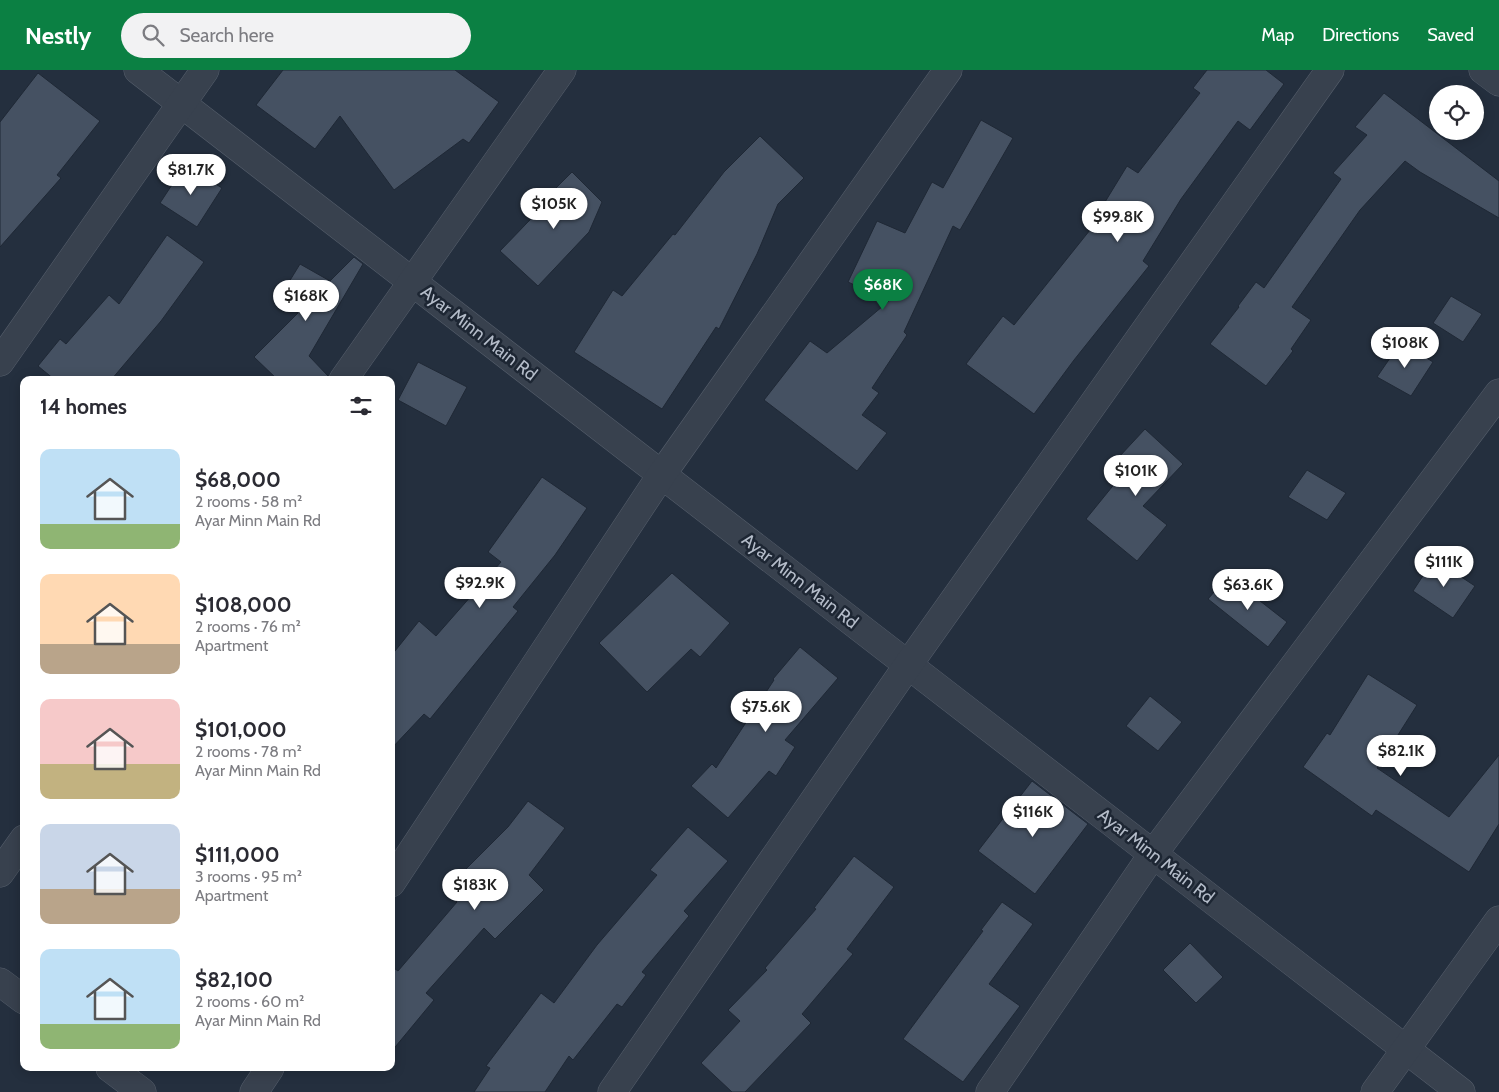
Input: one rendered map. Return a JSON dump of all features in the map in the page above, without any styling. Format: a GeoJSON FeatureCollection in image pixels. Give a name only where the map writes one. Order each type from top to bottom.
{"type":"FeatureCollection","features":[{"type":"Feature","properties":{"kind":"street","name":"Ayar Minn Main Rd"},"geometry":{"type":"LineString","coordinates":[[138,70],[1461,1092]]}},
{"type":"Feature","properties":{"kind":"street"},"geometry":{"type":"LineString","coordinates":[[0,362],[206,70]]}},
{"type":"Feature","properties":{"kind":"street"},"geometry":{"type":"LineString","coordinates":[[346,376],[562,70]]}},
{"type":"Feature","properties":{"kind":"street"},"geometry":{"type":"LineString","coordinates":[[395,878],[662,474],[948,70]]}},
{"type":"Feature","properties":{"kind":"street"},"geometry":{"type":"LineString","coordinates":[[612,1092],[908,664],[1330,70]]}},
{"type":"Feature","properties":{"kind":"street"},"geometry":{"type":"LineString","coordinates":[[1483,70],[1499,82]]}},
{"type":"Feature","properties":{"kind":"street"},"geometry":{"type":"LineString","coordinates":[[990,1092],[1153,854],[1499,393]]}},
{"type":"Feature","properties":{"kind":"street"},"geometry":{"type":"LineString","coordinates":[[0,873],[20,845]]}},
{"type":"Feature","properties":{"kind":"street"},"geometry":{"type":"LineString","coordinates":[[1375,1092],[1499,920]]}},
{"type":"Feature","properties":{"kind":"street"},"geometry":{"type":"LineString","coordinates":[[0,982],[20,997]]}},
{"type":"Feature","properties":{"kind":"street"},"geometry":{"type":"LineString","coordinates":[[114,1071],[142,1092]]}},
{"type":"Feature","properties":{"kind":"street"},"geometry":{"type":"LineString","coordinates":[[254,1092],[268,1071]]}},
{"type":"Feature","properties":{"kind":"building"},"geometry":{"type":"Polygon","coordinates":[[[283,70],[455,70],[499,102],[469,143],[463,139],[394,190],[340,116],[315,149],[256,105],[283,70]]]}},
{"type":"Feature","properties":{"kind":"building"},"geometry":{"type":"Polygon","coordinates":[[[1207,70],[1266,70],[1284,84],[1250,130],[1238,121],[1181,199],[1143,261],[1149,266],[1074,360],[1034,414],[966,364],[1003,316],[1014,325],[1110,205],[1105,202],[1127,166],[1138,173],[1200,93],[1193,88],[1207,70]]]}},
{"type":"Feature","properties":{"kind":"building"},"geometry":{"type":"Polygon","coordinates":[[[38,73],[100,121],[57,175],[61,178],[0,247],[0,122],[38,73]]]}},
{"type":"Feature","properties":{"kind":"building"},"geometry":{"type":"Polygon","coordinates":[[[1384,93],[1429,127],[1429,140],[1445,140],[1499,181],[1499,218],[1420,172],[1405,161],[1360,210],[1292,307],[1311,320],[1291,349],[1293,351],[1266,386],[1210,344],[1256,282],[1264,288],[1341,179],[1333,173],[1367,135],[1355,127],[1384,93]]]}},
{"type":"Feature","properties":{"kind":"building"},"geometry":{"type":"Polygon","coordinates":[[[981,120],[1013,138],[960,230],[953,226],[904,332],[907,335],[872,388],[879,393],[862,415],[887,433],[857,471],[764,400],[810,341],[827,353],[889,301],[848,282],[877,221],[905,233],[932,182],[943,188],[981,120]]]}},
{"type":"Feature","properties":{"kind":"building"},"geometry":{"type":"Polygon","coordinates":[[[760,136],[804,178],[778,204],[757,254],[719,329],[716,327],[662,409],[574,352],[613,290],[622,296],[673,234],[675,235],[724,172],[760,136]]]}},
{"type":"Feature","properties":{"kind":"building"},"geometry":{"type":"Polygon","coordinates":[[[185,165],[222,188],[197,227],[160,203],[185,165]]]}},
{"type":"Feature","properties":{"kind":"building"},"geometry":{"type":"Polygon","coordinates":[[[572,172],[602,202],[589,232],[538,286],[500,251],[552,197],[550,194],[572,172]]]}},
{"type":"Feature","properties":{"kind":"building"},"geometry":{"type":"Polygon","coordinates":[[[167,235],[204,262],[161,321],[114,376],[50,376],[38,366],[60,339],[66,344],[109,295],[119,304],[167,235]]]}},
{"type":"Feature","properties":{"kind":"building"},"geometry":{"type":"Polygon","coordinates":[[[354,257],[363,264],[309,356],[328,376],[274,376],[254,357],[298,313],[278,300],[300,264],[330,281],[354,257]]]}},
{"type":"Feature","properties":{"kind":"building"},"geometry":{"type":"Polygon","coordinates":[[[1451,296],[1482,314],[1463,342],[1433,323],[1451,296]]]}},
{"type":"Feature","properties":{"kind":"building"},"geometry":{"type":"Polygon","coordinates":[[[1401,342],[1433,362],[1411,396],[1377,377],[1401,342]]]}},
{"type":"Feature","properties":{"kind":"building"},"geometry":{"type":"Polygon","coordinates":[[[418,362],[467,387],[446,426],[398,400],[418,362]]]}},
{"type":"Feature","properties":{"kind":"building"},"geometry":{"type":"Polygon","coordinates":[[[1145,429],[1183,464],[1143,506],[1167,525],[1137,561],[1086,519],[1129,466],[1119,457],[1145,429]]]}},
{"type":"Feature","properties":{"kind":"building"},"geometry":{"type":"Polygon","coordinates":[[[1307,470],[1346,493],[1327,520],[1288,497],[1307,470]]]}},
{"type":"Feature","properties":{"kind":"building"},"geometry":{"type":"Polygon","coordinates":[[[542,477],[587,508],[555,555],[513,607],[518,611],[430,719],[424,714],[395,745],[395,651],[419,621],[436,636],[501,562],[488,552],[542,477]]]}},
{"type":"Feature","properties":{"kind":"building"},"geometry":{"type":"Polygon","coordinates":[[[1434,559],[1475,586],[1453,618],[1413,591],[1434,559]]]}},
{"type":"Feature","properties":{"kind":"building"},"geometry":{"type":"Polygon","coordinates":[[[672,573],[730,623],[700,657],[691,649],[647,692],[599,643],[672,573]]]}},
{"type":"Feature","properties":{"kind":"building"},"geometry":{"type":"Polygon","coordinates":[[[1228,576],[1287,622],[1268,647],[1208,599],[1228,576]]]}},
{"type":"Feature","properties":{"kind":"building"},"geometry":{"type":"Polygon","coordinates":[[[800,647],[838,678],[785,740],[795,747],[776,776],[769,771],[728,818],[691,786],[712,764],[716,768],[773,679],[800,647]]]}},
{"type":"Feature","properties":{"kind":"building"},"geometry":{"type":"Polygon","coordinates":[[[1368,674],[1417,705],[1377,768],[1449,817],[1499,755],[1499,824],[1469,872],[1376,810],[1372,816],[1303,767],[1327,733],[1330,735],[1368,674]]]}},
{"type":"Feature","properties":{"kind":"building"},"geometry":{"type":"Polygon","coordinates":[[[1150,696],[1182,722],[1158,751],[1126,726],[1150,696]]]}},
{"type":"Feature","properties":{"kind":"building"},"geometry":{"type":"Polygon","coordinates":[[[1032,781],[1088,824],[1035,894],[978,851],[1032,781]]]}},
{"type":"Feature","properties":{"kind":"building"},"geometry":{"type":"Polygon","coordinates":[[[528,801],[565,828],[529,875],[544,890],[495,939],[484,928],[426,993],[434,1000],[395,1047],[395,969],[398,971],[457,902],[445,890],[508,827],[528,801]]]}},
{"type":"Feature","properties":{"kind":"building"},"geometry":{"type":"Polygon","coordinates":[[[688,827],[728,861],[684,911],[689,916],[642,972],[646,975],[622,1007],[617,1004],[573,1060],[569,1056],[545,1092],[474,1092],[490,1068],[486,1066],[541,993],[554,1003],[597,945],[657,875],[650,870],[688,827]]]}},
{"type":"Feature","properties":{"kind":"building"},"geometry":{"type":"Polygon","coordinates":[[[854,856],[894,887],[847,949],[853,954],[802,1014],[811,1023],[745,1092],[732,1092],[701,1063],[740,1021],[728,1010],[767,970],[765,968],[816,909],[814,908],[854,856]]]}},
{"type":"Feature","properties":{"kind":"building"},"geometry":{"type":"Polygon","coordinates":[[[1002,902],[1033,924],[989,984],[1020,1006],[963,1082],[903,1039],[983,931],[981,930],[1002,902]]]}},
{"type":"Feature","properties":{"kind":"building"},"geometry":{"type":"Polygon","coordinates":[[[1190,943],[1223,977],[1196,1003],[1163,970],[1190,943]]]}}]}
